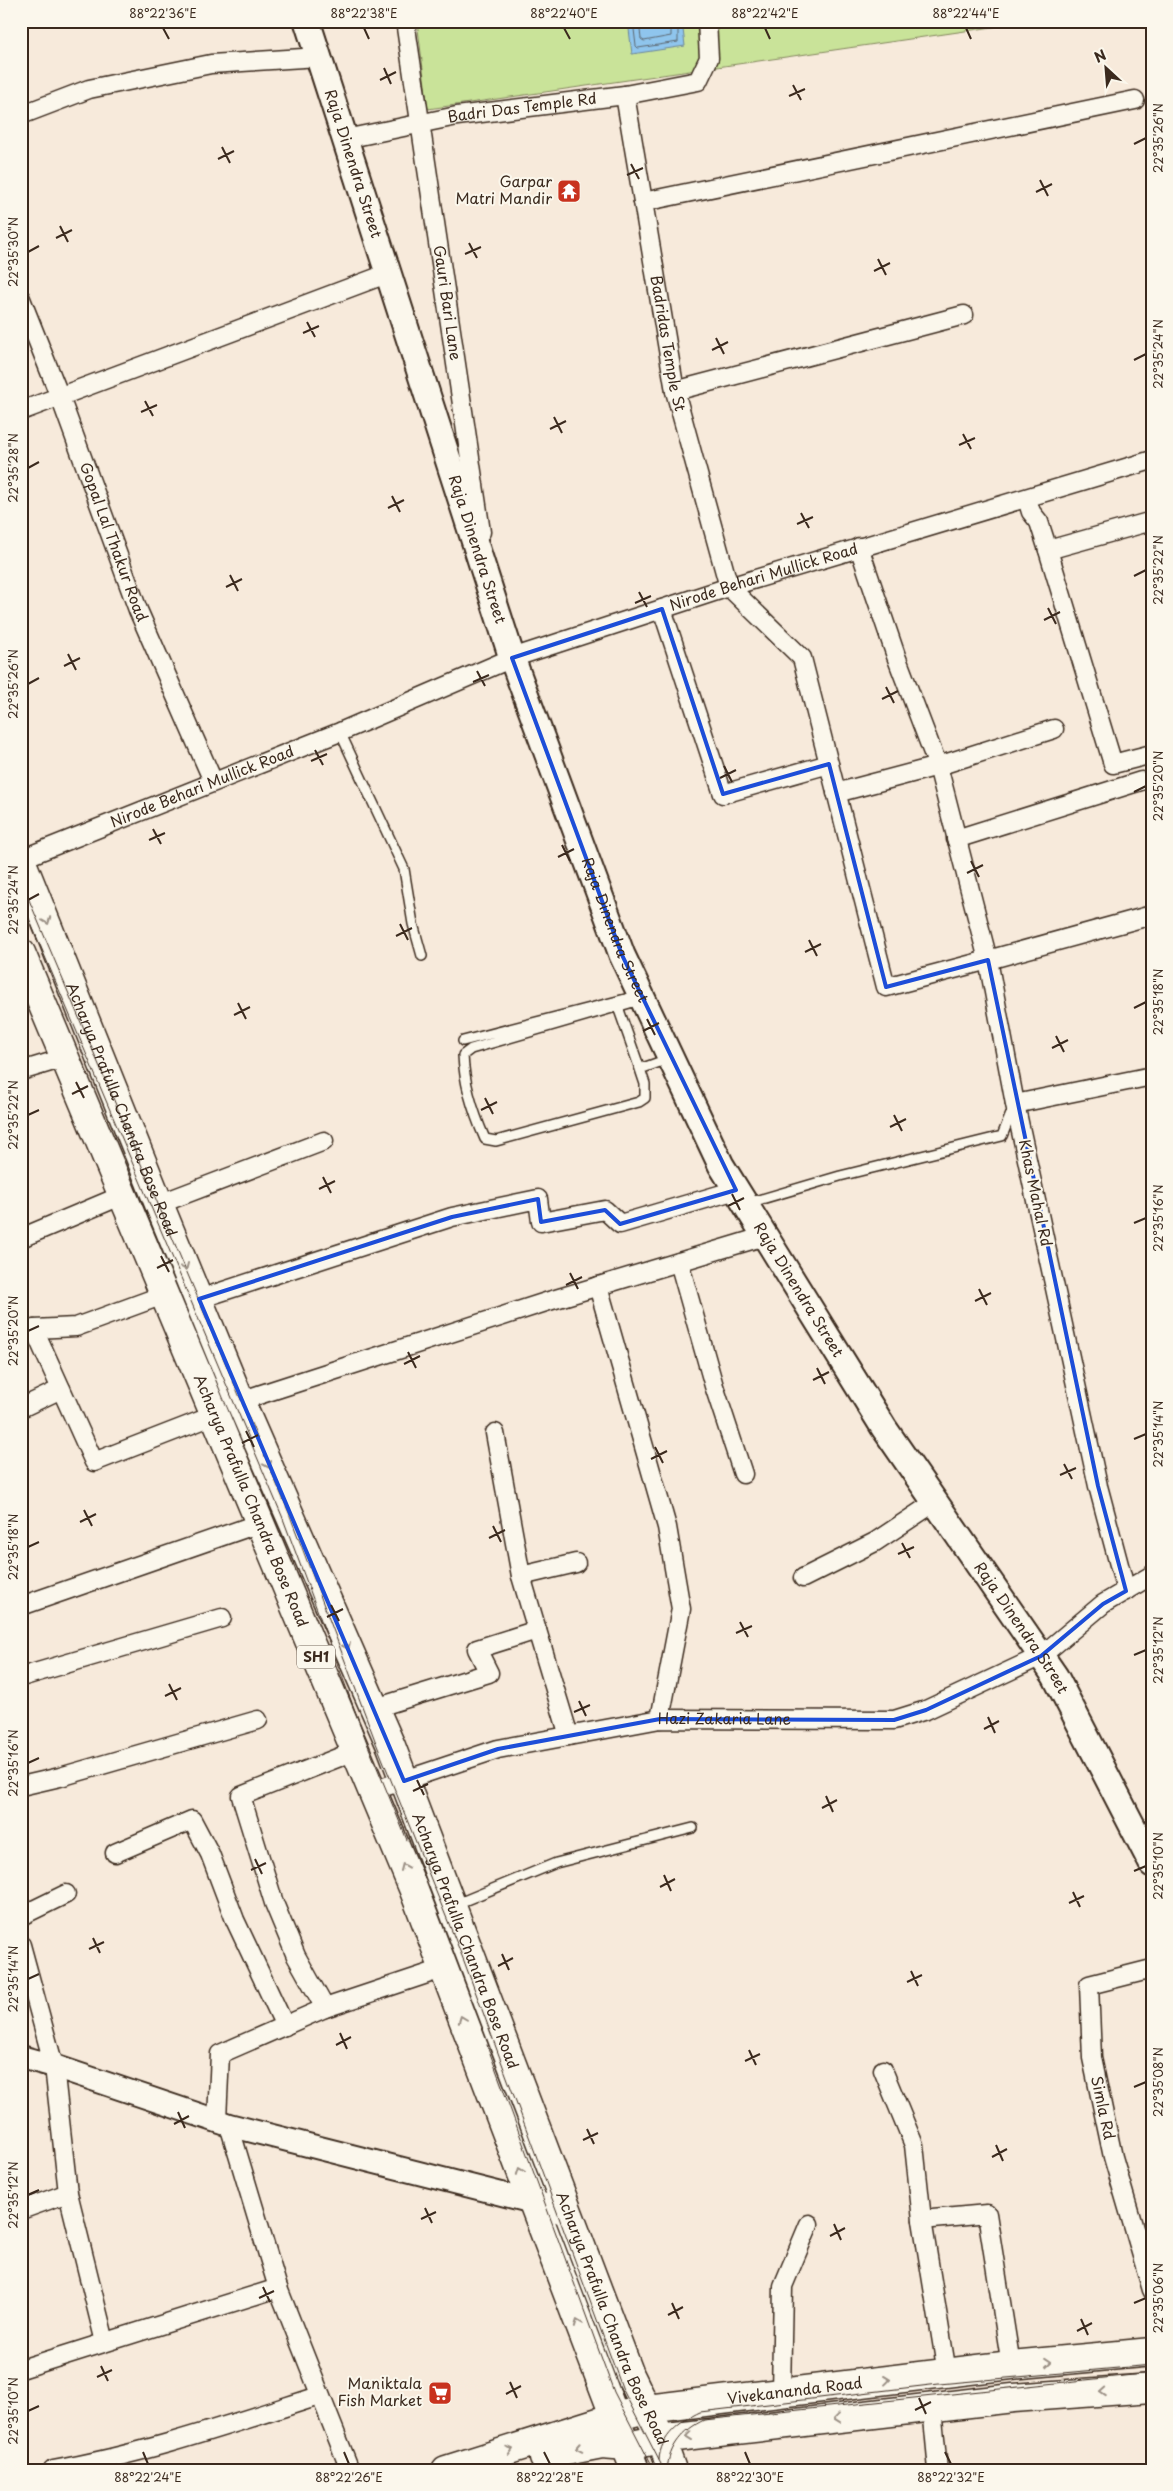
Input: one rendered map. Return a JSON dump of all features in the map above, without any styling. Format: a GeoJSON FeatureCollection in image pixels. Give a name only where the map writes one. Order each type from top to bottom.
{"type":"FeatureCollection","features":[{"type":"Feature","properties":{"kind":"main road","name":"Raja Dinendra Street"},"geometry":{"type":"LineString","coordinates":[[307,21],[512,658],[622,955],[721,1165],[884,1428],[1055,1676],[1152,1864]]}},
{"type":"Feature","properties":{"kind":"main road","name":"Acharya Prafulla Chandra Bose Road"},"geometry":{"type":"LineString","coordinates":[[21,860],[158,1204],[240,1401],[375,1708],[452,1906],[568,2216],[630,2375],[661,2439],[672,2470]]}},
{"type":"Feature","properties":{"kind":"main road","name":"Acharya Prafulla Chandra Bose Road"},"geometry":{"type":"LineString","coordinates":[[21,953],[64,1058],[166,1294],[413,1888],[442,1969],[631,2458]]}},
{"type":"Feature","properties":{"kind":"main road","name":"Vivekananda Road"},"geometry":{"type":"LineString","coordinates":[[446,2470],[614,2417],[647,2409],[1011,2365],[1152,2352]]}},
{"type":"Feature","properties":{"kind":"main road"},"geometry":{"type":"LineString","coordinates":[[507,2470],[566,2450],[602,2444],[631,2458],[661,2439],[932,2408],[1152,2388]]}},
{"type":"Feature","properties":{"kind":"street","name":"Gauri Bari Lane"},"geometry":{"type":"LineString","coordinates":[[405,21],[488,584]]}},
{"type":"Feature","properties":{"kind":"street","name":"Badri Das Temple Rd"},"geometry":{"type":"LineString","coordinates":[[345,139],[420,122],[625,95],[698,81],[710,58],[708,21]]}},
{"type":"Feature","properties":{"kind":"street"},"geometry":{"type":"LineString","coordinates":[[21,116],[89,89],[211,64],[319,57]]}},
{"type":"Feature","properties":{"kind":"street","name":"Badridas Temple St"},"geometry":{"type":"LineString","coordinates":[[625,95],[675,391],[729,587]]}},
{"type":"Feature","properties":{"kind":"street"},"geometry":{"type":"LineString","coordinates":[[644,202],[1135,100]]}},
{"type":"Feature","properties":{"kind":"street"},"geometry":{"type":"LineString","coordinates":[[21,411],[388,273]]}},
{"type":"Feature","properties":{"kind":"street","name":"Gopal Lal Thakur Road"},"geometry":{"type":"LineString","coordinates":[[21,299],[60,396],[138,610],[212,781]]}},
{"type":"Feature","properties":{"kind":"street"},"geometry":{"type":"LineString","coordinates":[[675,391],[964,315]]}},
{"type":"Feature","properties":{"kind":"street","name":"Nirode Behari Mullick Road"},"geometry":{"type":"LineString","coordinates":[[21,860],[212,781],[340,732],[512,658],[729,587],[1152,460]]}},
{"type":"Feature","properties":{"kind":"street"},"geometry":{"type":"LineString","coordinates":[[1033,497],[1042,509],[1039,522],[1113,764],[1152,754]]}},
{"type":"Feature","properties":{"kind":"street"},"geometry":{"type":"LineString","coordinates":[[1048,550],[1152,521]]}},
{"type":"Feature","properties":{"kind":"street","name":"Khas Mahal Rd"},"geometry":{"type":"LineString","coordinates":[[859,548],[896,656],[938,766],[988,960],[1016,1104],[1098,1486],[1126,1591]]}},
{"type":"Feature","properties":{"kind":"street"},"geometry":{"type":"LineString","coordinates":[[729,587],[802,658],[886,987],[1152,915]]}},
{"type":"Feature","properties":{"kind":"street"},"geometry":{"type":"LineString","coordinates":[[662,609],[723,794],[829,764]]}},
{"type":"Feature","properties":{"kind":"street"},"geometry":{"type":"LineString","coordinates":[[836,793],[938,766],[1054,729]]}},
{"type":"Feature","properties":{"kind":"street"},"geometry":{"type":"LineString","coordinates":[[956,839],[1141,781]]}},
{"type":"Feature","properties":{"kind":"street"},"geometry":{"type":"LineString","coordinates":[[21,1071],[64,1058]]}},
{"type":"Feature","properties":{"kind":"street"},"geometry":{"type":"LineString","coordinates":[[1016,1104],[1152,1076]]}},
{"type":"Feature","properties":{"kind":"street"},"geometry":{"type":"LineString","coordinates":[[158,1204],[324,1141]]}},
{"type":"Feature","properties":{"kind":"street"},"geometry":{"type":"LineString","coordinates":[[21,1238],[124,1195]]}},
{"type":"Feature","properties":{"kind":"street"},"geometry":{"type":"LineString","coordinates":[[199,1299],[452,1217],[538,1199],[541,1222],[605,1210],[620,1224],[741,1197]]}},
{"type":"Feature","properties":{"kind":"street"},"geometry":{"type":"LineString","coordinates":[[240,1401],[598,1286],[765,1236]]}},
{"type":"Feature","properties":{"kind":"street"},"geometry":{"type":"LineString","coordinates":[[679,1262],[714,1386],[743,1474]]}},
{"type":"Feature","properties":{"kind":"street"},"geometry":{"type":"LineString","coordinates":[[598,1286],[667,1527],[681,1609],[660,1719]]}},
{"type":"Feature","properties":{"kind":"street"},"geometry":{"type":"LineString","coordinates":[[166,1294],[76,1327],[28,1331],[61,1389],[94,1462],[215,1415]]}},
{"type":"Feature","properties":{"kind":"street"},"geometry":{"type":"LineString","coordinates":[[21,1408],[61,1389]]}},
{"type":"Feature","properties":{"kind":"street"},"geometry":{"type":"LineString","coordinates":[[495,1433],[521,1576],[569,1736]]}},
{"type":"Feature","properties":{"kind":"street"},"geometry":{"type":"LineString","coordinates":[[803,1578],[875,1542],[935,1502]]}},
{"type":"Feature","properties":{"kind":"street"},"geometry":{"type":"LineString","coordinates":[[21,1606],[260,1523]]}},
{"type":"Feature","properties":{"kind":"street"},"geometry":{"type":"LineString","coordinates":[[521,1576],[576,1563]]}},
{"type":"Feature","properties":{"kind":"street","name":"Hazi Zakaria Lane"},"geometry":{"type":"LineString","coordinates":[[372,1791],[498,1749],[660,1719],[894,1720],[926,1710],[1041,1656],[1103,1604],[1152,1576]]}},
{"type":"Feature","properties":{"kind":"street"},"geometry":{"type":"LineString","coordinates":[[21,1678],[222,1618]]}},
{"type":"Feature","properties":{"kind":"street"},"geometry":{"type":"LineString","coordinates":[[375,1708],[488,1673],[477,1649],[537,1630]]}},
{"type":"Feature","properties":{"kind":"street"},"geometry":{"type":"LineString","coordinates":[[21,1786],[60,1778],[258,1720]]}},
{"type":"Feature","properties":{"kind":"street"},"geometry":{"type":"LineString","coordinates":[[325,2008],[296,1956],[274,1903],[241,1796],[355,1750]]}},
{"type":"Feature","properties":{"kind":"street"},"geometry":{"type":"LineString","coordinates":[[115,1853],[192,1820],[210,1854],[235,1920],[285,2026]]}},
{"type":"Feature","properties":{"kind":"street"},"geometry":{"type":"LineString","coordinates":[[21,1916],[66,1894]]}},
{"type":"Feature","properties":{"kind":"street"},"geometry":{"type":"LineString","coordinates":[[21,1946],[54,2066],[68,2193],[105,2342]]}},
{"type":"Feature","properties":{"kind":"street","name":"Simla Rd"},"geometry":{"type":"LineString","coordinates":[[1152,1968],[1089,1985],[1092,2058],[1113,2157],[1152,2290]]}},
{"type":"Feature","properties":{"kind":"street"},"geometry":{"type":"LineString","coordinates":[[350,2470],[319,2396],[278,2288],[223,2122],[220,2054],[325,2008],[442,1969]]}},
{"type":"Feature","properties":{"kind":"street"},"geometry":{"type":"LineString","coordinates":[[21,2057],[54,2066],[223,2122],[545,2205],[568,2216]]}},
{"type":"Feature","properties":{"kind":"street"},"geometry":{"type":"LineString","coordinates":[[883,2070],[914,2144],[922,2220],[947,2373]]}},
{"type":"Feature","properties":{"kind":"street"},"geometry":{"type":"LineString","coordinates":[[21,2210],[68,2193]]}},
{"type":"Feature","properties":{"kind":"street"},"geometry":{"type":"LineString","coordinates":[[922,2220],[986,2214],[1011,2365]]}},
{"type":"Feature","properties":{"kind":"street"},"geometry":{"type":"LineString","coordinates":[[781,2392],[783,2286],[808,2224]]}},
{"type":"Feature","properties":{"kind":"street"},"geometry":{"type":"LineString","coordinates":[[21,2369],[278,2288]]}},
{"type":"Feature","properties":{"kind":"street"},"geometry":{"type":"LineString","coordinates":[[53,2470],[104,2461],[194,2436],[319,2396]]}},
{"type":"Feature","properties":{"kind":"street"},"geometry":{"type":"LineString","coordinates":[[932,2408],[938,2470]]}},
{"type":"Feature","properties":{"kind":"lane"},"geometry":{"type":"LineString","coordinates":[[340,732],[404,869],[413,924],[422,956]]}},
{"type":"Feature","properties":{"kind":"lane"},"geometry":{"type":"LineString","coordinates":[[618,1007],[645,1084],[645,1098],[634,1104],[496,1141],[485,1139],[479,1124],[464,1067],[463,1055],[471,1049],[618,1007],[642,997]]}},
{"type":"Feature","properties":{"kind":"lane"},"geometry":{"type":"LineString","coordinates":[[463,1042],[642,997]]}},
{"type":"Feature","properties":{"kind":"lane"},"geometry":{"type":"LineString","coordinates":[[640,1069],[671,1058]]}},
{"type":"Feature","properties":{"kind":"lane"},"geometry":{"type":"LineString","coordinates":[[741,1197],[840,1176],[1002,1136],[1016,1104]]}},
{"type":"Feature","properties":{"kind":"lane"},"geometry":{"type":"LineString","coordinates":[[452,1906],[556,1863],[693,1828]]}},
{"type":"Feature","properties":{"kind":"highlighted area"},"geometry":{"type":"Polygon","coordinates":[[[662,609],[723,794],[829,764],[886,987],[988,960],[1098,1486],[1126,1591],[1103,1604],[1041,1656],[926,1710],[894,1720],[660,1719],[498,1749],[404,1781],[199,1299],[452,1217],[538,1199],[541,1222],[605,1210],[620,1224],[736,1190],[622,955],[512,658],[662,609]]]}},
{"type":"Feature","properties":{"kind":"green space"},"geometry":{"type":"Polygon","coordinates":[[[417,21],[1034,21],[428,109],[417,21]]]}},
{"type":"Feature","properties":{"kind":"water"},"geometry":{"type":"Polygon","coordinates":[[[628,21],[682,21],[685,46],[632,54],[628,21]]]}},
{"type":"Feature","properties":{"kind":"tram line"},"geometry":{"type":"LineString","coordinates":[[21,881],[289,1513],[376,1743],[464,1961],[623,2390],[664,2470]]}},
{"type":"Feature","properties":{"kind":"tram line"},"geometry":{"type":"LineString","coordinates":[[21,900],[282,1516],[367,1743],[407,1840]]}},
{"type":"Feature","properties":{"kind":"tram line"},"geometry":{"type":"LineString","coordinates":[[487,2045],[614,2392],[654,2470]]}},
{"type":"Feature","properties":{"kind":"tram line"},"geometry":{"type":"LineString","coordinates":[[659,2460],[660,2451],[667,2437],[679,2425],[700,2412],[939,2384],[1152,2365]]}},
{"type":"Feature","properties":{"kind":"tram line"},"geometry":{"type":"LineString","coordinates":[[667,2470],[668,2461],[678,2440],[696,2424],[704,2420],[1152,2373]]}},
{"type":"Feature","properties":{"kind":"place","name":"Garpar Matri Mandir"},"geometry":{"type":"Point","coordinates":[569,191]}},
{"type":"Feature","properties":{"kind":"place","name":"Maniktala Fish Market"},"geometry":{"type":"Point","coordinates":[440,2393]}}]}
